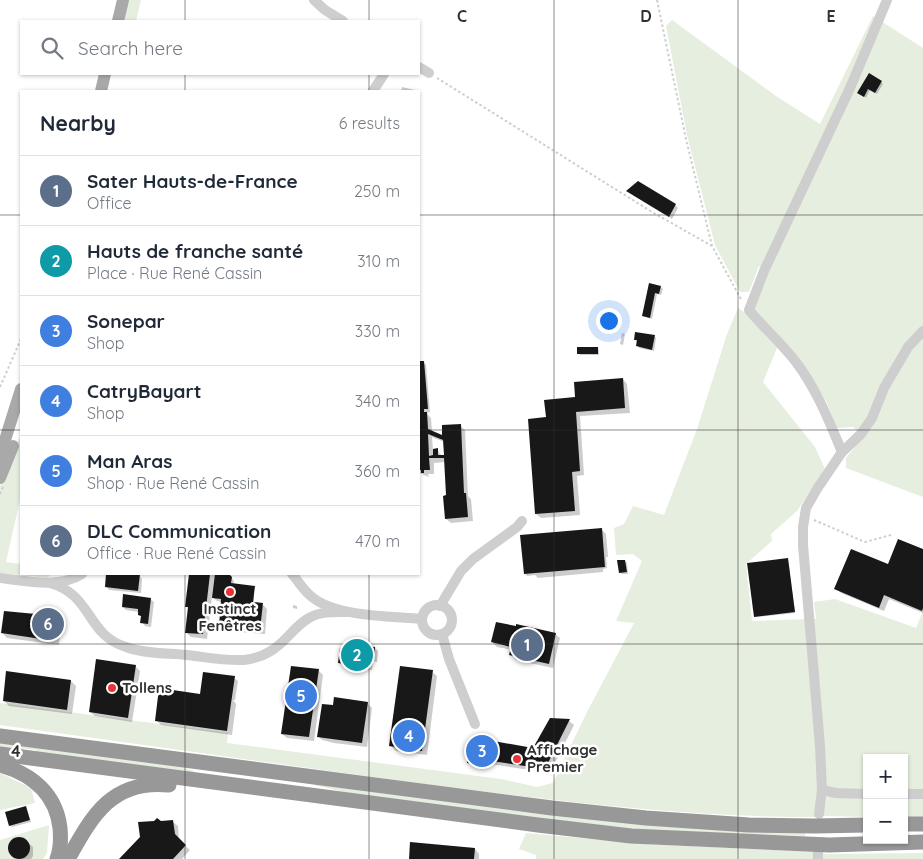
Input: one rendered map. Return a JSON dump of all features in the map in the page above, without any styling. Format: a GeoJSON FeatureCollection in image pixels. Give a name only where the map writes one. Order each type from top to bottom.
{"type":"FeatureCollection","features":[{"type":"Feature","properties":{"kind":"highway"},"geometry":{"type":"LineString","coordinates":[[0,734],[22,739],[552,808],[646,818],[749,824],[863,825]]}},
{"type":"Feature","properties":{"kind":"highway"},"geometry":{"type":"LineString","coordinates":[[0,754],[632,836],[829,845],[923,842]]}},
{"type":"Feature","properties":{"kind":"highway"},"geometry":{"type":"LineString","coordinates":[[0,765],[27,776],[49,796],[60,824],[61,846],[57,859]]}},
{"type":"Feature","properties":{"kind":"highway"},"geometry":{"type":"LineString","coordinates":[[68,859],[99,809],[117,795],[137,786],[162,784],[261,795],[354,801]]}},
{"type":"Feature","properties":{"kind":"highway"},"geometry":{"type":"LineString","coordinates":[[908,824],[923,824]]}},
{"type":"Feature","properties":{"kind":"main road"},"geometry":{"type":"LineString","coordinates":[[118,20],[123,0]]}},
{"type":"Feature","properties":{"kind":"main road"},"geometry":{"type":"LineString","coordinates":[[101,90],[105,75]]}},
{"type":"Feature","properties":{"kind":"main road"},"geometry":{"type":"LineString","coordinates":[[0,456],[20,392]]}},
{"type":"Feature","properties":{"kind":"main road"},"geometry":{"type":"LineString","coordinates":[[0,478],[20,420]]}},
{"type":"Feature","properties":{"kind":"street"},"geometry":{"type":"LineString","coordinates":[[314,0],[325,10],[341,20]]}},
{"type":"Feature","properties":{"kind":"street"},"geometry":{"type":"LineString","coordinates":[[842,452],[821,402],[796,362],[765,330],[749,310],[764,271],[850,88],[887,0]]}},
{"type":"Feature","properties":{"kind":"street"},"geometry":{"type":"LineString","coordinates":[[420,68],[429,73]]}},
{"type":"Feature","properties":{"kind":"street"},"geometry":{"type":"LineString","coordinates":[[375,90],[383,75]]}},
{"type":"Feature","properties":{"kind":"street"},"geometry":{"type":"LineString","coordinates":[[819,814],[822,790],[816,687],[804,555],[806,508],[842,452],[861,434],[872,418],[884,388],[908,347],[923,331]]}},
{"type":"Feature","properties":{"kind":"street"},"geometry":{"type":"LineString","coordinates":[[440,606],[461,571],[473,559],[517,527],[522,521]]}},
{"type":"Feature","properties":{"kind":"street"},"geometry":{"type":"LineString","coordinates":[[0,578],[50,583],[65,582],[80,575]]}},
{"type":"Feature","properties":{"kind":"street"},"geometry":{"type":"LineString","coordinates":[[82,575],[79,588],[83,604]]}},
{"type":"Feature","properties":{"kind":"street"},"geometry":{"type":"LineString","coordinates":[[293,575],[309,594],[322,604],[347,612]]}},
{"type":"Feature","properties":{"kind":"street"},"geometry":{"type":"LineString","coordinates":[[50,583],[68,590],[83,604],[98,628],[108,638],[121,646],[151,652],[232,660],[252,659],[271,652],[308,618],[312,608],[309,594]]}},
{"type":"Feature","properties":{"kind":"street"},"geometry":{"type":"LineString","coordinates":[[440,606],[448,610],[452,619],[450,628],[442,634],[428,633],[423,627],[422,619],[424,612],[429,607],[440,606]]}},
{"type":"Feature","properties":{"kind":"street"},"geometry":{"type":"LineString","coordinates":[[308,618],[322,614],[347,612],[422,619]]}},
{"type":"Feature","properties":{"kind":"street"},"geometry":{"type":"LineString","coordinates":[[442,634],[449,659],[475,724]]}},
{"type":"Feature","properties":{"kind":"street"},"geometry":{"type":"LineString","coordinates":[[822,790],[836,793],[863,794]]}},
{"type":"Feature","properties":{"kind":"street"},"geometry":{"type":"LineString","coordinates":[[908,794],[923,794]]}},
{"type":"Feature","properties":{"kind":"path"},"geometry":{"type":"LineString","coordinates":[[657,0],[686,139],[712,246],[749,310]]}},
{"type":"Feature","properties":{"kind":"path"},"geometry":{"type":"LineString","coordinates":[[429,73],[652,212],[712,246]]}},
{"type":"Feature","properties":{"kind":"path"},"geometry":{"type":"LineString","coordinates":[[0,387],[20,341]]}},
{"type":"Feature","properties":{"kind":"path"},"geometry":{"type":"LineString","coordinates":[[805,518],[820,522],[865,542],[891,535]]}},
{"type":"Feature","properties":{"kind":"green space"},"geometry":{"type":"Polygon","coordinates":[[[128,0],[141,0],[136,20],[123,20],[128,0]]]}},
{"type":"Feature","properties":{"kind":"green space"},"geometry":{"type":"Polygon","coordinates":[[[873,16],[923,48],[923,497],[846,468],[846,458],[863,437],[853,427],[837,428],[826,401],[800,363],[756,313],[753,307],[767,272],[759,266],[749,292],[740,292],[715,245],[687,135],[666,26],[672,20],[776,96],[820,124],[873,16]]]}},
{"type":"Feature","properties":{"kind":"green space"},"geometry":{"type":"Polygon","coordinates":[[[738,308],[746,313],[777,348],[763,382],[815,447],[825,469],[797,511],[771,534],[772,541],[746,564],[752,621],[808,619],[819,794],[815,817],[665,811],[566,801],[417,783],[0,725],[0,703],[228,733],[227,743],[501,779],[537,787],[553,783],[587,712],[634,623],[616,621],[642,561],[633,554],[616,555],[614,528],[624,524],[633,506],[664,515],[697,429],[727,334],[738,308]]]}},
{"type":"Feature","properties":{"kind":"green space"},"geometry":{"type":"Polygon","coordinates":[[[20,436],[20,499],[6,562],[20,564],[20,575],[50,575],[48,578],[0,573],[0,486],[12,461],[20,436]]]}},
{"type":"Feature","properties":{"kind":"green space"},"geometry":{"type":"Polygon","coordinates":[[[835,599],[916,628],[923,611],[923,790],[908,791],[908,754],[863,754],[863,791],[828,788],[825,784],[813,619],[816,619],[814,602],[835,599]]]}},
{"type":"Feature","properties":{"kind":"green space"},"geometry":{"type":"Polygon","coordinates":[[[0,742],[181,766],[207,777],[36,754],[36,750],[0,747],[0,742]]]}},
{"type":"Feature","properties":{"kind":"green space"},"geometry":{"type":"Polygon","coordinates":[[[0,773],[31,788],[35,803],[0,810],[0,773]]]}},
{"type":"Feature","properties":{"kind":"green space"},"geometry":{"type":"Polygon","coordinates":[[[306,783],[805,831],[805,836],[648,831],[356,795],[306,783]]]}},
{"type":"Feature","properties":{"kind":"green space"},"geometry":{"type":"Polygon","coordinates":[[[827,795],[863,796],[863,817],[823,816],[827,795]]]}},
{"type":"Feature","properties":{"kind":"green space"},"geometry":{"type":"Polygon","coordinates":[[[908,796],[923,796],[923,817],[908,817],[908,796]]]}},
{"type":"Feature","properties":{"kind":"green space"},"geometry":{"type":"Polygon","coordinates":[[[49,825],[47,853],[43,859],[0,859],[0,840],[49,825]]]}},
{"type":"Feature","properties":{"kind":"green space"},"geometry":{"type":"Polygon","coordinates":[[[526,833],[645,844],[818,852],[826,854],[923,853],[923,859],[536,859],[536,855],[519,849],[526,833]]]}},
{"type":"Feature","properties":{"kind":"building"},"geometry":{"type":"Polygon","coordinates":[[[869,73],[882,81],[875,93],[868,89],[864,97],[857,93],[869,73]]]}},
{"type":"Feature","properties":{"kind":"building"},"geometry":{"type":"Polygon","coordinates":[[[638,181],[676,204],[669,217],[626,191],[638,181]]]}},
{"type":"Feature","properties":{"kind":"building"},"geometry":{"type":"Polygon","coordinates":[[[649,283],[661,286],[659,294],[655,293],[650,318],[642,316],[649,283]]]}},
{"type":"Feature","properties":{"kind":"building"},"geometry":{"type":"Polygon","coordinates":[[[635,332],[655,335],[652,350],[636,346],[637,340],[634,340],[635,332]]]}},
{"type":"Feature","properties":{"kind":"building"},"geometry":{"type":"Polygon","coordinates":[[[577,347],[598,347],[598,354],[577,354],[577,347]]]}},
{"type":"Feature","properties":{"kind":"building"},"geometry":{"type":"Polygon","coordinates":[[[420,361],[424,361],[428,409],[424,409],[424,412],[427,412],[428,429],[442,435],[442,425],[461,424],[464,493],[466,493],[468,517],[445,519],[443,496],[446,495],[444,458],[429,458],[430,470],[424,470],[424,473],[421,473],[420,361]],[[428,434],[429,456],[433,455],[433,449],[438,448],[438,455],[444,455],[443,440],[428,434]]]}},
{"type":"Feature","properties":{"kind":"building"},"geometry":{"type":"Polygon","coordinates":[[[623,378],[625,408],[576,412],[580,471],[572,472],[575,511],[535,514],[528,419],[546,417],[544,400],[575,397],[574,382],[623,378]]]}},
{"type":"Feature","properties":{"kind":"building"},"geometry":{"type":"Polygon","coordinates":[[[602,528],[605,567],[524,574],[520,535],[602,528]]]}},
{"type":"Feature","properties":{"kind":"building"},"geometry":{"type":"Polygon","coordinates":[[[898,539],[923,549],[922,611],[884,595],[879,608],[834,589],[851,549],[888,564],[898,539]]]}},
{"type":"Feature","properties":{"kind":"building"},"geometry":{"type":"Polygon","coordinates":[[[788,558],[795,612],[754,617],[747,563],[788,558]]]}},
{"type":"Feature","properties":{"kind":"building"},"geometry":{"type":"Polygon","coordinates":[[[617,560],[625,560],[627,572],[619,573],[617,560]]]}},
{"type":"Feature","properties":{"kind":"building"},"geometry":{"type":"Polygon","coordinates":[[[106,575],[140,575],[138,591],[105,587],[106,575]]]}},
{"type":"Feature","properties":{"kind":"building"},"geometry":{"type":"Polygon","coordinates":[[[189,575],[210,575],[203,634],[185,633],[188,607],[185,607],[189,575]]]}},
{"type":"Feature","properties":{"kind":"building"},"geometry":{"type":"Polygon","coordinates":[[[215,575],[230,575],[232,577],[231,583],[255,586],[253,602],[263,603],[260,630],[219,626],[221,599],[212,598],[215,575]]]}},
{"type":"Feature","properties":{"kind":"building"},"geometry":{"type":"Polygon","coordinates":[[[123,594],[151,598],[148,624],[140,623],[141,616],[138,615],[138,609],[122,607],[123,594]]]}},
{"type":"Feature","properties":{"kind":"building"},"geometry":{"type":"Polygon","coordinates":[[[4,611],[57,616],[55,641],[1,633],[4,611]]]}},
{"type":"Feature","properties":{"kind":"building"},"geometry":{"type":"Polygon","coordinates":[[[496,622],[516,626],[516,624],[556,633],[549,664],[509,655],[511,647],[491,642],[496,622]]]}},
{"type":"Feature","properties":{"kind":"building"},"geometry":{"type":"Polygon","coordinates":[[[361,645],[375,647],[374,659],[370,658],[368,667],[338,663],[340,648],[360,651],[361,645]]]}},
{"type":"Feature","properties":{"kind":"building","name":"Tollens"},"geometry":{"type":"Polygon","coordinates":[[[96,659],[136,665],[128,718],[89,712],[96,659]]]}},
{"type":"Feature","properties":{"kind":"building"},"geometry":{"type":"Polygon","coordinates":[[[291,666],[319,669],[309,737],[281,734],[291,666]]]}},
{"type":"Feature","properties":{"kind":"building"},"geometry":{"type":"Polygon","coordinates":[[[400,666],[433,670],[422,751],[389,746],[400,666]]]}},
{"type":"Feature","properties":{"kind":"building"},"geometry":{"type":"Polygon","coordinates":[[[6,671],[71,680],[67,710],[3,701],[6,671]]]}},
{"type":"Feature","properties":{"kind":"building"},"geometry":{"type":"Polygon","coordinates":[[[203,672],[235,676],[227,731],[155,721],[159,688],[200,694],[203,672]]]}},
{"type":"Feature","properties":{"kind":"building"},"geometry":{"type":"Polygon","coordinates":[[[334,697],[368,702],[362,743],[317,737],[322,704],[333,705],[334,697]]]}},
{"type":"Feature","properties":{"kind":"building"},"geometry":{"type":"Polygon","coordinates":[[[550,718],[570,719],[545,769],[479,759],[479,765],[467,763],[468,751],[474,752],[476,738],[533,748],[550,718]]]}},
{"type":"Feature","properties":{"kind":"building"},"geometry":{"type":"Polygon","coordinates":[[[26,806],[30,820],[9,826],[5,812],[26,806]]]}},
{"type":"Feature","properties":{"kind":"building"},"geometry":{"type":"Polygon","coordinates":[[[157,818],[161,821],[173,820],[175,834],[186,845],[173,859],[119,859],[140,837],[138,822],[154,821],[157,818]]]}},
{"type":"Feature","properties":{"kind":"building"},"geometry":{"type":"Polygon","coordinates":[[[15,837],[23,837],[30,844],[30,852],[23,859],[15,859],[8,852],[8,844],[15,837]]]}},
{"type":"Feature","properties":{"kind":"building"},"geometry":{"type":"Polygon","coordinates":[[[410,842],[475,848],[474,859],[409,859],[410,842]]]}},
{"type":"Feature","properties":{"kind":"place","name":"Instinct Fenêtres"},"geometry":{"type":"Point","coordinates":[230,592]}},
{"type":"Feature","properties":{"kind":"place","name":"DLC Communication"},"geometry":{"type":"Point","coordinates":[48,624]}},
{"type":"Feature","properties":{"kind":"place","name":"Sater Hauts-de-France"},"geometry":{"type":"Point","coordinates":[527,645]}},
{"type":"Feature","properties":{"kind":"place","name":"Hauts de franche santé"},"geometry":{"type":"Point","coordinates":[357,655]}},
{"type":"Feature","properties":{"kind":"place","name":"Tollens"},"geometry":{"type":"Point","coordinates":[112,688]}},
{"type":"Feature","properties":{"kind":"place","name":"Man Aras"},"geometry":{"type":"Point","coordinates":[301,696]}},
{"type":"Feature","properties":{"kind":"place","name":"CatryBayart"},"geometry":{"type":"Point","coordinates":[409,736]}},
{"type":"Feature","properties":{"kind":"place","name":"Sonepar"},"geometry":{"type":"Point","coordinates":[482,751]}},
{"type":"Feature","properties":{"kind":"place","name":"Affichage Premier"},"geometry":{"type":"Point","coordinates":[517,759]}}]}
